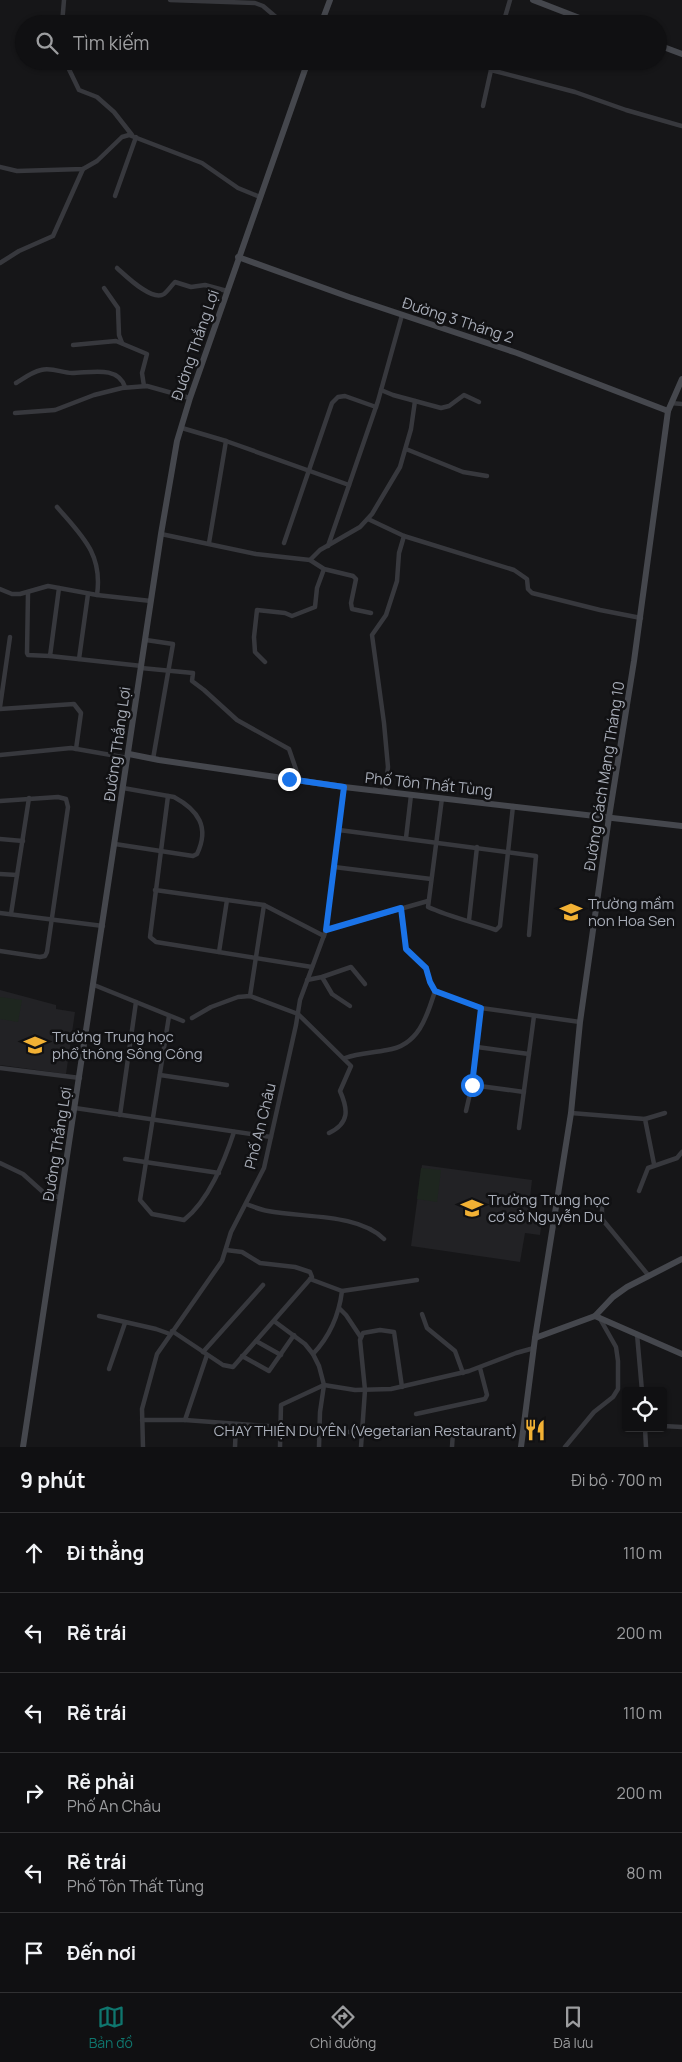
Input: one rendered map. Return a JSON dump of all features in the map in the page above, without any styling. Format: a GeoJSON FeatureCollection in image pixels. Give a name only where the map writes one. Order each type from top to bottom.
{"type":"FeatureCollection","features":[{"type":"Feature","properties":{"kind":"street"},"geometry":{"type":"LineString","coordinates":[[63,15],[64,0]]}},
{"type":"Feature","properties":{"kind":"street"},"geometry":{"type":"LineString","coordinates":[[170,0],[255,2],[264,6],[274,15]]}},
{"type":"Feature","properties":{"kind":"street"},"geometry":{"type":"LineString","coordinates":[[324,15],[330,0]]}},
{"type":"Feature","properties":{"kind":"street"},"geometry":{"type":"LineString","coordinates":[[506,15],[510,0]]}},
{"type":"Feature","properties":{"kind":"street"},"geometry":{"type":"LineString","coordinates":[[533,0],[572,15]]}},
{"type":"Feature","properties":{"kind":"street"},"geometry":{"type":"LineString","coordinates":[[667,48],[682,54]]}},
{"type":"Feature","properties":{"kind":"street"},"geometry":{"type":"LineString","coordinates":[[69,70],[79,90],[97,97],[114,112],[134,137]]}},
{"type":"Feature","properties":{"kind":"street","name":"Đường Thắng Lợi"},"geometry":{"type":"LineString","coordinates":[[23,1447],[171,474],[190,398],[305,70]]}},
{"type":"Feature","properties":{"kind":"street"},"geometry":{"type":"LineString","coordinates":[[483,106],[491,70],[575,92],[626,110],[682,126]]}},
{"type":"Feature","properties":{"kind":"street"},"geometry":{"type":"LineString","coordinates":[[0,167],[17,171],[83,169],[96,161],[126,135],[202,163],[238,188],[260,197]]}},
{"type":"Feature","properties":{"kind":"street"},"geometry":{"type":"LineString","coordinates":[[115,196],[134,137]]}},
{"type":"Feature","properties":{"kind":"street"},"geometry":{"type":"LineString","coordinates":[[0,263],[19,251],[53,236],[83,169]]}},
{"type":"Feature","properties":{"kind":"street","name":"Đường 3 Tháng 2"},"geometry":{"type":"LineString","coordinates":[[238,257],[517,353],[668,411]]}},
{"type":"Feature","properties":{"kind":"street"},"geometry":{"type":"LineString","coordinates":[[117,268],[136,285],[156,296],[164,294],[175,282],[191,287],[205,284],[227,291]]}},
{"type":"Feature","properties":{"kind":"street"},"geometry":{"type":"LineString","coordinates":[[104,288],[118,308],[119,335],[122,343]]}},
{"type":"Feature","properties":{"kind":"street"},"geometry":{"type":"LineString","coordinates":[[328,546],[376,407],[402,315]]}},
{"type":"Feature","properties":{"kind":"street"},"geometry":{"type":"LineString","coordinates":[[73,345],[112,341],[122,343],[147,354],[142,373],[144,386]]}},
{"type":"Feature","properties":{"kind":"street"},"geometry":{"type":"LineString","coordinates":[[16,383],[37,372],[48,369],[72,373],[105,371],[123,382],[125,387]]}},
{"type":"Feature","properties":{"kind":"street","name":"Đường Cách Mạng Tháng 10"},"geometry":{"type":"LineString","coordinates":[[522,1447],[535,1338],[571,1113],[580,1022],[609,817],[641,618],[668,411],[682,379]]}},
{"type":"Feature","properties":{"kind":"street"},"geometry":{"type":"LineString","coordinates":[[15,412],[55,410],[94,395],[125,387],[144,386],[190,398]]}},
{"type":"Feature","properties":{"kind":"street"},"geometry":{"type":"LineString","coordinates":[[381,390],[445,408],[464,395],[479,402]]}},
{"type":"Feature","properties":{"kind":"street"},"geometry":{"type":"LineString","coordinates":[[284,543],[332,403],[338,397],[345,396],[376,407]]}},
{"type":"Feature","properties":{"kind":"street"},"geometry":{"type":"LineString","coordinates":[[310,560],[368,519],[400,467],[412,423],[415,401]]}},
{"type":"Feature","properties":{"kind":"street"},"geometry":{"type":"LineString","coordinates":[[671,403],[682,404]]}},
{"type":"Feature","properties":{"kind":"street"},"geometry":{"type":"LineString","coordinates":[[182,428],[226,441],[349,485]]}},
{"type":"Feature","properties":{"kind":"street"},"geometry":{"type":"LineString","coordinates":[[208,543],[226,441]]}},
{"type":"Feature","properties":{"kind":"street"},"geometry":{"type":"LineString","coordinates":[[406,449],[463,472],[487,476]]}},
{"type":"Feature","properties":{"kind":"street"},"geometry":{"type":"LineString","coordinates":[[57,507],[90,547],[99,573],[98,595]]}},
{"type":"Feature","properties":{"kind":"street"},"geometry":{"type":"LineString","coordinates":[[368,519],[404,536],[514,570],[527,579],[528,589],[532,593],[641,618]]}},
{"type":"Feature","properties":{"kind":"street"},"geometry":{"type":"LineString","coordinates":[[161,534],[256,554],[310,560],[324,569],[355,578],[351,603],[352,609],[371,613]]}},
{"type":"Feature","properties":{"kind":"street"},"geometry":{"type":"LineString","coordinates":[[385,792],[388,767],[372,635],[386,614],[397,581],[399,553],[404,536]]}},
{"type":"Feature","properties":{"kind":"street"},"geometry":{"type":"LineString","coordinates":[[265,662],[255,652],[254,630],[257,610],[285,613],[292,616],[313,608],[317,604],[318,588],[324,569]]}},
{"type":"Feature","properties":{"kind":"street"},"geometry":{"type":"LineString","coordinates":[[0,589],[12,594],[28,593],[44,586],[88,594],[151,601]]}},
{"type":"Feature","properties":{"kind":"street"},"geometry":{"type":"LineString","coordinates":[[50,656],[59,588]]}},
{"type":"Feature","properties":{"kind":"street"},"geometry":{"type":"LineString","coordinates":[[28,593],[28,655],[79,658],[193,673],[192,681],[237,720],[289,749],[300,781]]}},
{"type":"Feature","properties":{"kind":"street"},"geometry":{"type":"LineString","coordinates":[[79,658],[88,594]]}},
{"type":"Feature","properties":{"kind":"street"},"geometry":{"type":"LineString","coordinates":[[10,637],[0,708],[74,704],[81,713],[76,749]]}},
{"type":"Feature","properties":{"kind":"street"},"geometry":{"type":"LineString","coordinates":[[146,640],[173,644],[153,759]]}},
{"type":"Feature","properties":{"kind":"street"},"geometry":{"type":"LineString","coordinates":[[0,755],[76,749],[128,756]]}},
{"type":"Feature","properties":{"kind":"street","name":"Phố Tôn Thất Tùng"},"geometry":{"type":"LineString","coordinates":[[128,756],[344,787],[682,826]]}},
{"type":"Feature","properties":{"kind":"street","name":"Phố An Châu"},"geometry":{"type":"LineString","coordinates":[[143,1447],[143,1402],[154,1362],[161,1346],[219,1267],[231,1232],[262,1176],[302,995],[325,933],[344,787]]}},
{"type":"Feature","properties":{"kind":"street"},"geometry":{"type":"LineString","coordinates":[[115,844],[193,856],[197,854],[200,843],[202,828],[198,816],[180,800],[123,788]]}},
{"type":"Feature","properties":{"kind":"street"},"geometry":{"type":"LineString","coordinates":[[406,838],[411,795]]}},
{"type":"Feature","properties":{"kind":"street"},"geometry":{"type":"LineString","coordinates":[[0,801],[58,796],[66,799],[68,802],[53,920],[45,956],[40,957],[0,951]]}},
{"type":"Feature","properties":{"kind":"street"},"geometry":{"type":"LineString","coordinates":[[168,796],[155,890],[151,939],[156,942],[312,967]]}},
{"type":"Feature","properties":{"kind":"street"},"geometry":{"type":"LineString","coordinates":[[12,914],[30,798]]}},
{"type":"Feature","properties":{"kind":"street"},"geometry":{"type":"LineString","coordinates":[[442,798],[428,907],[452,918],[469,920],[496,930],[500,928],[513,806]]}},
{"type":"Feature","properties":{"kind":"street"},"geometry":{"type":"LineString","coordinates":[[339,830],[534,854],[537,858],[529,935]]}},
{"type":"Feature","properties":{"kind":"street"},"geometry":{"type":"LineString","coordinates":[[0,839],[23,841]]}},
{"type":"Feature","properties":{"kind":"street"},"geometry":{"type":"LineString","coordinates":[[469,920],[477,847]]}},
{"type":"Feature","properties":{"kind":"street"},"geometry":{"type":"LineString","coordinates":[[334,867],[431,879]]}},
{"type":"Feature","properties":{"kind":"street"},"geometry":{"type":"LineString","coordinates":[[0,874],[18,876]]}},
{"type":"Feature","properties":{"kind":"street"},"geometry":{"type":"LineString","coordinates":[[155,890],[264,906],[325,933],[428,901]]}},
{"type":"Feature","properties":{"kind":"street"},"geometry":{"type":"LineString","coordinates":[[220,952],[227,900]]}},
{"type":"Feature","properties":{"kind":"street"},"geometry":{"type":"LineString","coordinates":[[250,996],[264,906]]}},
{"type":"Feature","properties":{"kind":"street"},"geometry":{"type":"LineString","coordinates":[[401,908],[406,949],[426,968],[435,991],[481,1008],[580,1022]]}},
{"type":"Feature","properties":{"kind":"street"},"geometry":{"type":"LineString","coordinates":[[0,913],[103,926]]}},
{"type":"Feature","properties":{"kind":"street"},"geometry":{"type":"LineString","coordinates":[[307,980],[351,967],[365,984]]}},
{"type":"Feature","properties":{"kind":"street"},"geometry":{"type":"LineString","coordinates":[[322,977],[332,994],[350,1006]]}},
{"type":"Feature","properties":{"kind":"street"},"geometry":{"type":"LineString","coordinates":[[94,985],[183,1021]]}},
{"type":"Feature","properties":{"kind":"street"},"geometry":{"type":"LineString","coordinates":[[345,1058],[360,1053],[398,1048],[409,1040],[419,1031],[427,1016],[435,991]]}},
{"type":"Feature","properties":{"kind":"street"},"geometry":{"type":"LineString","coordinates":[[192,1018],[212,1007],[238,997],[250,996],[298,1014],[352,1066],[340,1090],[346,1104],[346,1115],[338,1126],[329,1133]]}},
{"type":"Feature","properties":{"kind":"street"},"geometry":{"type":"LineString","coordinates":[[120,1115],[136,1002]]}},
{"type":"Feature","properties":{"kind":"street"},"geometry":{"type":"LineString","coordinates":[[466,1111],[472,1085],[481,1008]]}},
{"type":"Feature","properties":{"kind":"street"},"geometry":{"type":"LineString","coordinates":[[169,1016],[140,1200],[152,1214],[184,1220],[192,1214],[219,1173],[234,1132]]}},
{"type":"Feature","properties":{"kind":"street"},"geometry":{"type":"LineString","coordinates":[[519,1128],[534,1016]]}},
{"type":"Feature","properties":{"kind":"street"},"geometry":{"type":"LineString","coordinates":[[477,1047],[529,1054]]}},
{"type":"Feature","properties":{"kind":"street"},"geometry":{"type":"LineString","coordinates":[[0,1068],[80,1078]]}},
{"type":"Feature","properties":{"kind":"street"},"geometry":{"type":"LineString","coordinates":[[160,1075],[227,1085]]}},
{"type":"Feature","properties":{"kind":"street"},"geometry":{"type":"LineString","coordinates":[[472,1085],[524,1092]]}},
{"type":"Feature","properties":{"kind":"street"},"geometry":{"type":"LineString","coordinates":[[75,1108],[271,1137]]}},
{"type":"Feature","properties":{"kind":"street"},"geometry":{"type":"LineString","coordinates":[[571,1113],[645,1119],[665,1113]]}},
{"type":"Feature","properties":{"kind":"street"},"geometry":{"type":"LineString","coordinates":[[645,1119],[654,1164]]}},
{"type":"Feature","properties":{"kind":"street"},"geometry":{"type":"LineString","coordinates":[[639,1191],[646,1170],[654,1164],[677,1158],[682,1152]]}},
{"type":"Feature","properties":{"kind":"street"},"geometry":{"type":"LineString","coordinates":[[124,1159],[219,1173]]}},
{"type":"Feature","properties":{"kind":"street"},"geometry":{"type":"LineString","coordinates":[[0,1163],[23,1174],[43,1192],[62,1198]]}},
{"type":"Feature","properties":{"kind":"street"},"geometry":{"type":"LineString","coordinates":[[246,1204],[270,1212],[359,1224],[378,1233],[384,1239]]}},
{"type":"Feature","properties":{"kind":"street"},"geometry":{"type":"LineString","coordinates":[[602,1208],[602,1219],[649,1276]]}},
{"type":"Feature","properties":{"kind":"street"},"geometry":{"type":"LineString","coordinates":[[99,1316],[171,1333],[231,1368],[312,1277],[310,1272],[301,1268],[260,1263],[242,1252],[226,1250]]}},
{"type":"Feature","properties":{"kind":"street"},"geometry":{"type":"LineString","coordinates":[[535,1338],[597,1316],[622,1291],[682,1260]]}},
{"type":"Feature","properties":{"kind":"street"},"geometry":{"type":"LineString","coordinates":[[310,1279],[342,1291],[417,1280]]}},
{"type":"Feature","properties":{"kind":"street"},"geometry":{"type":"LineString","coordinates":[[185,1420],[205,1354],[263,1285]]}},
{"type":"Feature","properties":{"kind":"street"},"geometry":{"type":"LineString","coordinates":[[313,1354],[328,1337],[340,1308],[342,1291]]}},
{"type":"Feature","properties":{"kind":"street"},"geometry":{"type":"LineString","coordinates":[[340,1308],[360,1336],[365,1390],[361,1447]]}},
{"type":"Feature","properties":{"kind":"street"},"geometry":{"type":"LineString","coordinates":[[422,1314],[427,1328],[455,1351],[463,1373]]}},
{"type":"Feature","properties":{"kind":"street"},"geometry":{"type":"LineString","coordinates":[[597,1316],[682,1354]]}},
{"type":"Feature","properties":{"kind":"street"},"geometry":{"type":"LineString","coordinates":[[565,1447],[594,1412],[613,1397],[618,1389],[616,1348],[597,1316]]}},
{"type":"Feature","properties":{"kind":"street"},"geometry":{"type":"LineString","coordinates":[[274,1321],[294,1335],[313,1354],[324,1385],[319,1447]]}},
{"type":"Feature","properties":{"kind":"street"},"geometry":{"type":"LineString","coordinates":[[109,1368],[125,1323]]}},
{"type":"Feature","properties":{"kind":"street"},"geometry":{"type":"LineString","coordinates":[[360,1336],[366,1332],[380,1330],[394,1332],[402,1387]]}},
{"type":"Feature","properties":{"kind":"street"},"geometry":{"type":"LineString","coordinates":[[637,1334],[642,1387]]}},
{"type":"Feature","properties":{"kind":"street"},"geometry":{"type":"LineString","coordinates":[[242,1356],[268,1371],[294,1335]]}},
{"type":"Feature","properties":{"kind":"street"},"geometry":{"type":"LineString","coordinates":[[256,1341],[281,1355]]}},
{"type":"Feature","properties":{"kind":"street"},"geometry":{"type":"LineString","coordinates":[[280,1447],[281,1405],[324,1385],[365,1390],[402,1387],[480,1368],[516,1353],[534,1348]]}},
{"type":"Feature","properties":{"kind":"street"},"geometry":{"type":"LineString","coordinates":[[416,1414],[485,1399],[487,1396],[480,1368]]}},
{"type":"Feature","properties":{"kind":"street"},"geometry":{"type":"LineString","coordinates":[[142,1420],[185,1420],[362,1433]]}},
{"type":"Feature","properties":{"kind":"street"},"geometry":{"type":"LineString","coordinates":[[235,1447],[236,1424]]}},
{"type":"Feature","properties":{"kind":"street"},"geometry":{"type":"LineString","coordinates":[[667,1426],[682,1427]]}},
{"type":"Feature","properties":{"kind":"street"},"geometry":{"type":"LineString","coordinates":[[452,1447],[453,1432],[468,1428]]}},
{"type":"Feature","properties":{"kind":"street"},"geometry":{"type":"LineString","coordinates":[[645,1432],[646,1447]]}},
{"type":"Feature","properties":{"kind":"shaded area","name":"Trường Trung học phổ thông Sông Công"},"geometry":{"type":"Polygon","coordinates":[[[0,990],[56,1005],[56,1009],[75,1012],[66,1074],[0,1065],[0,990]]]}},
{"type":"Feature","properties":{"kind":"shaded area"},"geometry":{"type":"Polygon","coordinates":[[[0,997],[22,1000],[18,1022],[0,1019],[0,997]]]}},
{"type":"Feature","properties":{"kind":"shaded area","name":"Trường Trung học cơ sở Nguyễn Du"},"geometry":{"type":"Polygon","coordinates":[[[422,1165],[532,1180],[528,1216],[542,1219],[540,1235],[525,1233],[520,1262],[411,1246],[422,1165]]]}},
{"type":"Feature","properties":{"kind":"shaded area"},"geometry":{"type":"Polygon","coordinates":[[[421,1168],[441,1170],[437,1202],[417,1199],[421,1168]]]}},
{"type":"Feature","properties":{"kind":"place","name":"Trường mầm non Hoa Sen"},"geometry":{"type":"Point","coordinates":[571,912]}},
{"type":"Feature","properties":{"kind":"place","name":"Trường Trung học phổ thông Sông Công"},"geometry":{"type":"Point","coordinates":[35,1045]}},
{"type":"Feature","properties":{"kind":"place","name":"Trường Trung học cơ sở Nguyễn Du"},"geometry":{"type":"Point","coordinates":[472,1208]}},
{"type":"Feature","properties":{"kind":"place","name":"CHAY THIỆN DUYÊN (Vegetarian Restaurant)"},"geometry":{"type":"Point","coordinates":[535,1430]}},
{"type":"Feature","properties":{"kind":"route"},"geometry":{"type":"LineString","coordinates":[[289,779],[344,787],[326,930],[401,908],[406,949],[426,968],[431,986],[435,991],[481,1008],[472,1085]]}}]}
